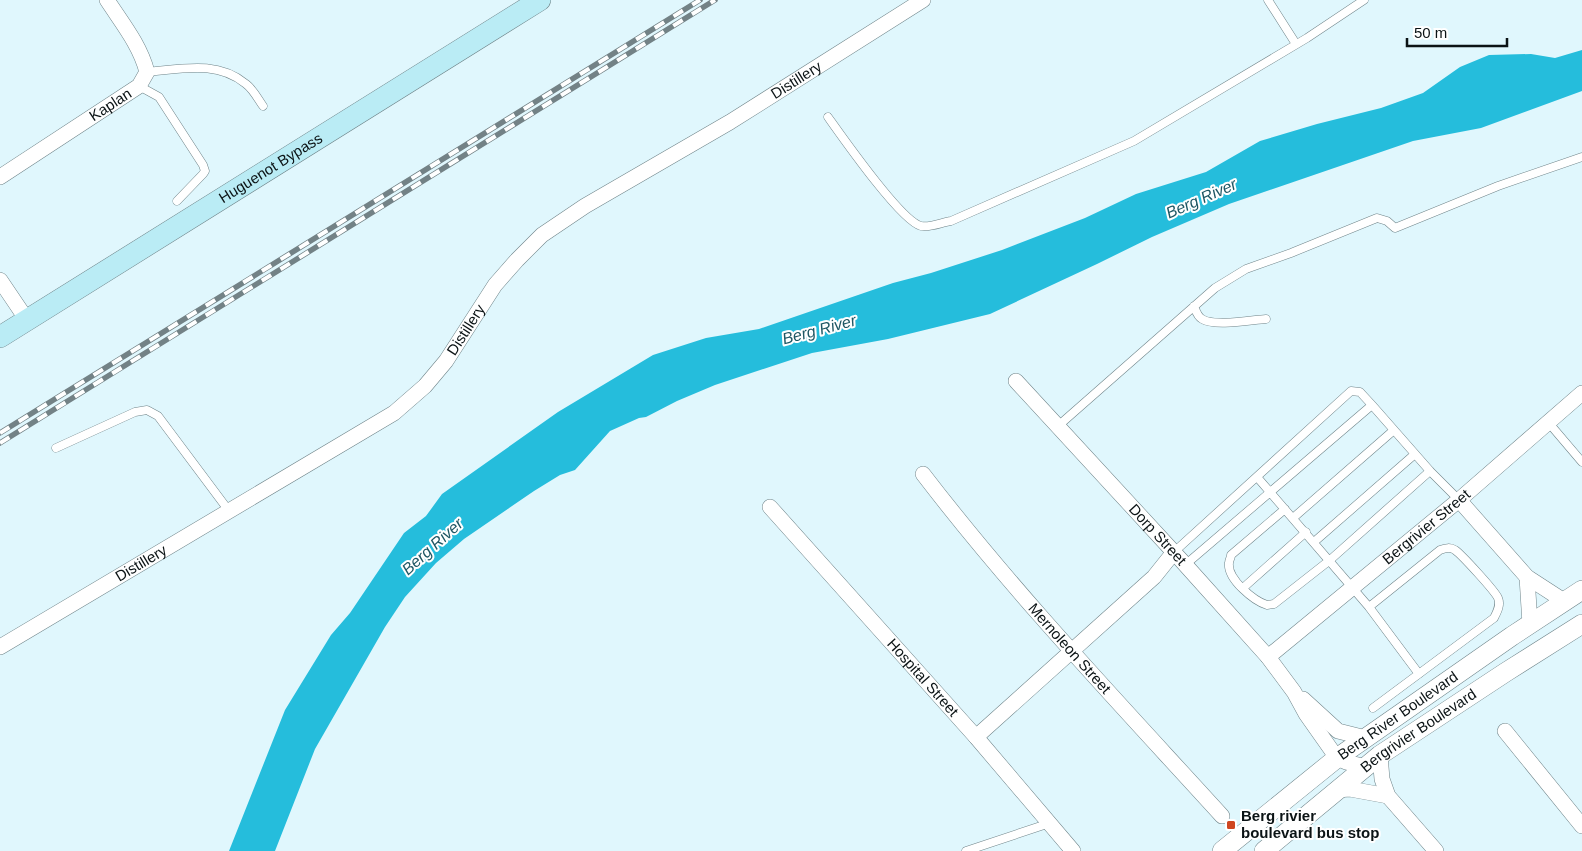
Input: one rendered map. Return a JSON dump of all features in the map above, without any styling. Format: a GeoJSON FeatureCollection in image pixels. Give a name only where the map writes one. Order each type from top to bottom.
{"type":"FeatureCollection","features":[{"type":"Feature","properties":{"kind":"main road","name":"Huguenot Bypass"},"geometry":{"type":"LineString","coordinates":[[0,337],[540,0]]}},
{"type":"Feature","properties":{"kind":"street"},"geometry":{"type":"LineString","coordinates":[[107,0],[139,49],[147,72]]}},
{"type":"Feature","properties":{"kind":"street","name":"Distillery"},"geometry":{"type":"LineString","coordinates":[[0,648],[394,413],[425,386],[446,361],[495,285],[542,235],[585,206],[730,122],[923,0]]}},
{"type":"Feature","properties":{"kind":"street","name":"Kaplan"},"geometry":{"type":"LineString","coordinates":[[0,177],[139,86],[147,72]]}},
{"type":"Feature","properties":{"kind":"street"},"geometry":{"type":"LineString","coordinates":[[0,280],[27,320]]}},
{"type":"Feature","properties":{"kind":"street","name":"Dorp Street"},"geometry":{"type":"LineString","coordinates":[[1016,381],[1186,564],[1268,657],[1294,692],[1309,720],[1337,758]]}},
{"type":"Feature","properties":{"kind":"street","name":"Bergrivier Street"},"geometry":{"type":"LineString","coordinates":[[1268,657],[1459,500],[1582,393]]}},
{"type":"Feature","properties":{"kind":"street","name":"Mernoleon Street"},"geometry":{"type":"LineString","coordinates":[[923,474],[958,520],[1071,652],[1222,816]]}},
{"type":"Feature","properties":{"kind":"street"},"geometry":{"type":"LineString","coordinates":[[1459,500],[1527,577],[1564,601]]}},
{"type":"Feature","properties":{"kind":"street","name":"Hospital Street"},"geometry":{"type":"LineString","coordinates":[[770,507],[976,737],[1073,851]]}},
{"type":"Feature","properties":{"kind":"street"},"geometry":{"type":"LineString","coordinates":[[976,737],[1154,577],[1174,552]]}},
{"type":"Feature","properties":{"kind":"street"},"geometry":{"type":"LineString","coordinates":[[1154,577],[1186,564]]}},
{"type":"Feature","properties":{"kind":"street"},"geometry":{"type":"LineString","coordinates":[[1527,577],[1530,624]]}},
{"type":"Feature","properties":{"kind":"street","name":"Berg River Boulevard"},"geometry":{"type":"LineString","coordinates":[[1222,851],[1337,758],[1582,590]]}},
{"type":"Feature","properties":{"kind":"street","name":"Bergrivier Boulevard"},"geometry":{"type":"LineString","coordinates":[[1264,851],[1373,761],[1492,680],[1582,624]]}},
{"type":"Feature","properties":{"kind":"street","name":"Dorp Street"},"geometry":{"type":"LineString","coordinates":[[1294,692],[1338,731],[1366,738]]}},
{"type":"Feature","properties":{"kind":"street"},"geometry":{"type":"LineString","coordinates":[[1505,731],[1582,826]]}},
{"type":"Feature","properties":{"kind":"street"},"geometry":{"type":"LineString","coordinates":[[1337,758],[1346,762],[1373,761],[1388,796],[1436,851]]}},
{"type":"Feature","properties":{"kind":"street"},"geometry":{"type":"LineString","coordinates":[[1336,790],[1350,789],[1388,796]]}},
{"type":"Feature","properties":{"kind":"lane"},"geometry":{"type":"LineString","coordinates":[[1268,0],[1296,44]]}},
{"type":"Feature","properties":{"kind":"lane"},"geometry":{"type":"LineString","coordinates":[[828,117],[894,204],[911,221],[922,226],[951,221],[1134,141],[1296,44],[1364,0]]}},
{"type":"Feature","properties":{"kind":"lane"},"geometry":{"type":"LineString","coordinates":[[147,72],[210,68],[231,73],[248,85],[263,106]]}},
{"type":"Feature","properties":{"kind":"lane"},"geometry":{"type":"LineString","coordinates":[[139,86],[159,97],[203,165],[205,171],[203,174],[177,200]]}},
{"type":"Feature","properties":{"kind":"lane"},"geometry":{"type":"LineString","coordinates":[[1058,426],[1215,288],[1246,269],[1377,218],[1387,221],[1395,228],[1498,186],[1582,157]]}},
{"type":"Feature","properties":{"kind":"lane"},"geometry":{"type":"LineString","coordinates":[[1194,306],[1197,314],[1204,320],[1219,322],[1266,319]]}},
{"type":"Feature","properties":{"kind":"lane"},"geometry":{"type":"LineString","coordinates":[[1174,552],[1351,391],[1360,392],[1430,471],[1459,500]]}},
{"type":"Feature","properties":{"kind":"lane"},"geometry":{"type":"LineString","coordinates":[[1186,564],[1372,405]]}},
{"type":"Feature","properties":{"kind":"lane"},"geometry":{"type":"LineString","coordinates":[[56,448],[134,412],[147,410],[158,416],[229,511]]}},
{"type":"Feature","properties":{"kind":"lane"},"geometry":{"type":"LineString","coordinates":[[1548,422],[1582,462]]}},
{"type":"Feature","properties":{"kind":"lane"},"geometry":{"type":"LineString","coordinates":[[1293,518],[1394,430]]}},
{"type":"Feature","properties":{"kind":"lane"},"geometry":{"type":"LineString","coordinates":[[1314,542],[1416,454]]}},
{"type":"Feature","properties":{"kind":"lane"},"geometry":{"type":"LineString","coordinates":[[1285,509],[1231,555],[1229,563],[1230,570],[1242,588],[1259,603],[1267,606],[1274,604],[1330,560],[1430,471]]}},
{"type":"Feature","properties":{"kind":"lane"},"geometry":{"type":"LineString","coordinates":[[1257,477],[1369,607],[1419,674]]}},
{"type":"Feature","properties":{"kind":"lane"},"geometry":{"type":"LineString","coordinates":[[1242,588],[1306,532]]}},
{"type":"Feature","properties":{"kind":"lane"},"geometry":{"type":"LineString","coordinates":[[1369,607],[1440,550],[1448,548],[1464,557],[1498,598],[1499,608],[1494,618],[1373,708]]}},
{"type":"Feature","properties":{"kind":"lane"},"geometry":{"type":"LineString","coordinates":[[966,851],[1050,823]]}},
{"type":"Feature","properties":{"kind":"water","name":"Berg River"},"geometry":{"type":"Polygon","coordinates":[[[1582,50],[1582,91],[1481,128],[1413,141],[1229,204],[1152,237],[990,314],[888,339],[812,353],[715,385],[646,417],[639,418],[610,431],[575,470],[560,475],[534,491],[464,539],[436,563],[405,597],[385,627],[315,749],[275,851],[229,851],[285,710],[331,635],[350,613],[404,533],[426,516],[442,494],[558,412],[653,355],[706,338],[759,329],[893,283],[1002,250],[1085,218],[1136,194],[1206,172],[1260,141],[1381,108],[1423,93],[1460,67],[1489,55],[1531,54],[1555,58],[1582,50]]]}},
{"type":"Feature","properties":{"kind":"railway"},"geometry":{"type":"LineString","coordinates":[[0,433],[700,0]]}},
{"type":"Feature","properties":{"kind":"railway"},"geometry":{"type":"LineString","coordinates":[[0,443],[715,0]]}},
{"type":"Feature","properties":{"kind":"place","name":"Berg rivier boulevard bus stop"},"geometry":{"type":"Point","coordinates":[1231,825]}}]}
